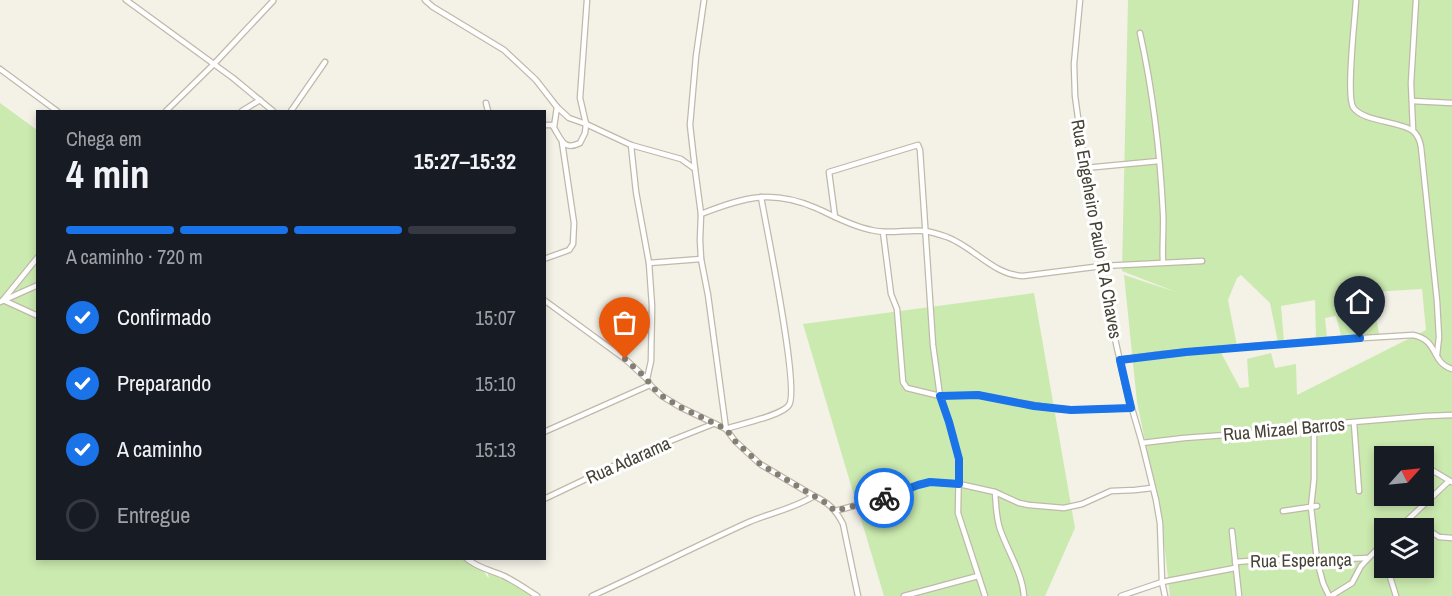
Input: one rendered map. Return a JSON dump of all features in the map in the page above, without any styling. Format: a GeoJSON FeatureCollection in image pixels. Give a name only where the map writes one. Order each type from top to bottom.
{"type":"FeatureCollection","features":[{"type":"Feature","properties":{"kind":"street"},"geometry":{"type":"LineString","coordinates":[[126,0],[214,64],[272,110]]}},
{"type":"Feature","properties":{"kind":"street"},"geometry":{"type":"LineString","coordinates":[[425,0],[504,50],[536,80],[557,107],[569,118],[631,146],[688,162],[695,169]]}},
{"type":"Feature","properties":{"kind":"street"},"geometry":{"type":"LineString","coordinates":[[562,142],[573,146],[580,142],[585,133],[586,124],[580,98],[587,0]]}},
{"type":"Feature","properties":{"kind":"street"},"geometry":{"type":"LineString","coordinates":[[704,0],[690,125],[701,214],[701,259],[726,429]]}},
{"type":"Feature","properties":{"kind":"street","name":"Rua Engeheiro Paulo R A Chaves"},"geometry":{"type":"LineString","coordinates":[[1080,0],[1074,96],[1113,330],[1160,523],[1162,582],[1165,596]]}},
{"type":"Feature","properties":{"kind":"street"},"geometry":{"type":"LineString","coordinates":[[1356,0],[1351,69],[1353,108],[1367,117],[1413,130]]}},
{"type":"Feature","properties":{"kind":"street"},"geometry":{"type":"LineString","coordinates":[[1416,0],[1411,83],[1413,130],[1419,138],[1421,147],[1437,301],[1439,337],[1437,355]]}},
{"type":"Feature","properties":{"kind":"street"},"geometry":{"type":"LineString","coordinates":[[167,110],[273,1]]}},
{"type":"Feature","properties":{"kind":"street"},"geometry":{"type":"LineString","coordinates":[[1140,33],[1151,89],[1159,160],[1163,212],[1163,262]]}},
{"type":"Feature","properties":{"kind":"street"},"geometry":{"type":"LineString","coordinates":[[292,110],[325,62]]}},
{"type":"Feature","properties":{"kind":"street"},"geometry":{"type":"LineString","coordinates":[[0,69],[56,110]]}},
{"type":"Feature","properties":{"kind":"street"},"geometry":{"type":"LineString","coordinates":[[244,110],[260,100]]}},
{"type":"Feature","properties":{"kind":"street"},"geometry":{"type":"LineString","coordinates":[[1412,101],[1452,103]]}},
{"type":"Feature","properties":{"kind":"street"},"geometry":{"type":"LineString","coordinates":[[486,103],[488,110]]}},
{"type":"Feature","properties":{"kind":"street"},"geometry":{"type":"LineString","coordinates":[[554,127],[557,107]]}},
{"type":"Feature","properties":{"kind":"street"},"geometry":{"type":"LineString","coordinates":[[546,125],[554,127],[562,142],[574,223],[573,244],[569,250],[546,258]]}},
{"type":"Feature","properties":{"kind":"street"},"geometry":{"type":"LineString","coordinates":[[835,217],[829,172],[918,145],[933,345],[940,396],[959,459],[958,513],[985,596]]}},
{"type":"Feature","properties":{"kind":"street"},"geometry":{"type":"LineString","coordinates":[[631,146],[636,192],[649,263],[652,330],[651,361],[647,379]]}},
{"type":"Feature","properties":{"kind":"street"},"geometry":{"type":"LineString","coordinates":[[1085,168],[1159,160]]}},
{"type":"Feature","properties":{"kind":"street"},"geometry":{"type":"LineString","coordinates":[[726,429],[784,411],[790,405],[792,394],[790,364],[761,197]]}},
{"type":"Feature","properties":{"kind":"street"},"geometry":{"type":"LineString","coordinates":[[701,214],[748,198],[775,197],[793,200],[864,228],[883,232],[925,231],[947,237],[1000,271],[1014,276],[1102,266],[1202,261]]}},
{"type":"Feature","properties":{"kind":"street"},"geometry":{"type":"LineString","coordinates":[[883,232],[891,294],[897,309],[903,382],[907,388],[940,396],[978,395],[1034,406],[1071,410],[1131,408]]}},
{"type":"Feature","properties":{"kind":"street"},"geometry":{"type":"LineString","coordinates":[[2,301],[36,259]]}},
{"type":"Feature","properties":{"kind":"street"},"geometry":{"type":"LineString","coordinates":[[649,263],[701,259]]}},
{"type":"Feature","properties":{"kind":"street"},"geometry":{"type":"LineString","coordinates":[[2,301],[36,286]]}},
{"type":"Feature","properties":{"kind":"street"},"geometry":{"type":"LineString","coordinates":[[2,301],[36,315]]}},
{"type":"Feature","properties":{"kind":"street"},"geometry":{"type":"LineString","coordinates":[[546,301],[625,359],[670,402],[726,429],[760,464],[822,500],[835,511],[843,524],[858,596]]}},
{"type":"Feature","properties":{"kind":"street"},"geometry":{"type":"LineString","coordinates":[[1120,360],[1162,354],[1337,339],[1413,335],[1429,341],[1440,362],[1452,369]]}},
{"type":"Feature","properties":{"kind":"street"},"geometry":{"type":"LineString","coordinates":[[546,431],[650,385]]}},
{"type":"Feature","properties":{"kind":"street","name":"Rua Mizael Barros"},"geometry":{"type":"LineString","coordinates":[[1142,444],[1184,438],[1452,415]]}},
{"type":"Feature","properties":{"kind":"street"},"geometry":{"type":"LineString","coordinates":[[1354,423],[1359,490]]}},
{"type":"Feature","properties":{"kind":"street","name":"Rua Adarama"},"geometry":{"type":"LineString","coordinates":[[546,498],[629,458],[713,424]]}},
{"type":"Feature","properties":{"kind":"street"},"geometry":{"type":"LineString","coordinates":[[1314,426],[1317,560],[1323,583],[1330,596],[1352,583],[1361,566],[1374,552]]}},
{"type":"Feature","properties":{"kind":"street"},"geometry":{"type":"LineString","coordinates":[[1410,518],[1450,481],[1434,471]]}},
{"type":"Feature","properties":{"kind":"street"},"geometry":{"type":"LineString","coordinates":[[835,511],[930,482],[959,484],[995,492],[1029,505],[1064,508],[1082,504],[1111,491],[1152,488]]}},
{"type":"Feature","properties":{"kind":"street"},"geometry":{"type":"LineString","coordinates":[[995,492],[1000,529],[1021,578],[1024,596]]}},
{"type":"Feature","properties":{"kind":"street"},"geometry":{"type":"LineString","coordinates":[[592,596],[751,521],[789,509],[814,496]]}},
{"type":"Feature","properties":{"kind":"street"},"geometry":{"type":"LineString","coordinates":[[1284,511],[1314,506]]}},
{"type":"Feature","properties":{"kind":"street"},"geometry":{"type":"LineString","coordinates":[[1232,531],[1239,596]]}},
{"type":"Feature","properties":{"kind":"street"},"geometry":{"type":"LineString","coordinates":[[1434,534],[1438,537],[1452,538]]}},
{"type":"Feature","properties":{"kind":"street","name":"Rua Esperança"},"geometry":{"type":"LineString","coordinates":[[1235,562],[1275,558],[1317,560],[1368,558]]}},
{"type":"Feature","properties":{"kind":"street"},"geometry":{"type":"LineString","coordinates":[[469,560],[478,567],[512,580],[537,596]]}},
{"type":"Feature","properties":{"kind":"street","name":"Rua Esperança"},"geometry":{"type":"LineString","coordinates":[[1121,596],[1162,582],[1235,568]]}},
{"type":"Feature","properties":{"kind":"street"},"geometry":{"type":"LineString","coordinates":[[904,596],[978,576]]}},
{"type":"Feature","properties":{"kind":"street"},"geometry":{"type":"LineString","coordinates":[[1390,578],[1396,596]]}},
{"type":"Feature","properties":{"kind":"green space"},"geometry":{"type":"Polygon","coordinates":[[[1128,0],[1452,0],[1452,596],[1170,596],[1162,524],[1137,402],[1124,275],[1176,292],[1122,271],[1128,0]],[[1241,275],[1237,278],[1228,300],[1237,346],[1219,349],[1240,388],[1249,387],[1247,359],[1271,353],[1275,368],[1296,364],[1297,395],[1426,330],[1422,289],[1372,292],[1379,334],[1341,335],[1336,316],[1325,318],[1327,338],[1316,338],[1315,300],[1281,306],[1284,342],[1278,342],[1270,303],[1241,275]]]}},
{"type":"Feature","properties":{"kind":"green space"},"geometry":{"type":"Polygon","coordinates":[[[0,103],[36,129],[36,560],[475,560],[489,579],[487,569],[533,596],[0,596],[0,103]]]}},
{"type":"Feature","properties":{"kind":"green space"},"geometry":{"type":"Polygon","coordinates":[[[1034,293],[1075,528],[1045,596],[884,596],[803,324],[1034,293]]]}},
{"type":"Feature","properties":{"kind":"way so far"},"geometry":{"type":"LineString","coordinates":[[625,359],[670,402],[726,429],[746,453],[760,464],[822,500],[835,511],[884,498]]}},
{"type":"Feature","properties":{"kind":"route"},"geometry":{"type":"LineString","coordinates":[[884,498],[930,482],[959,484],[959,459],[940,396],[978,395],[1034,406],[1071,410],[1131,408],[1120,360],[1162,354],[1360,338]]}}]}
